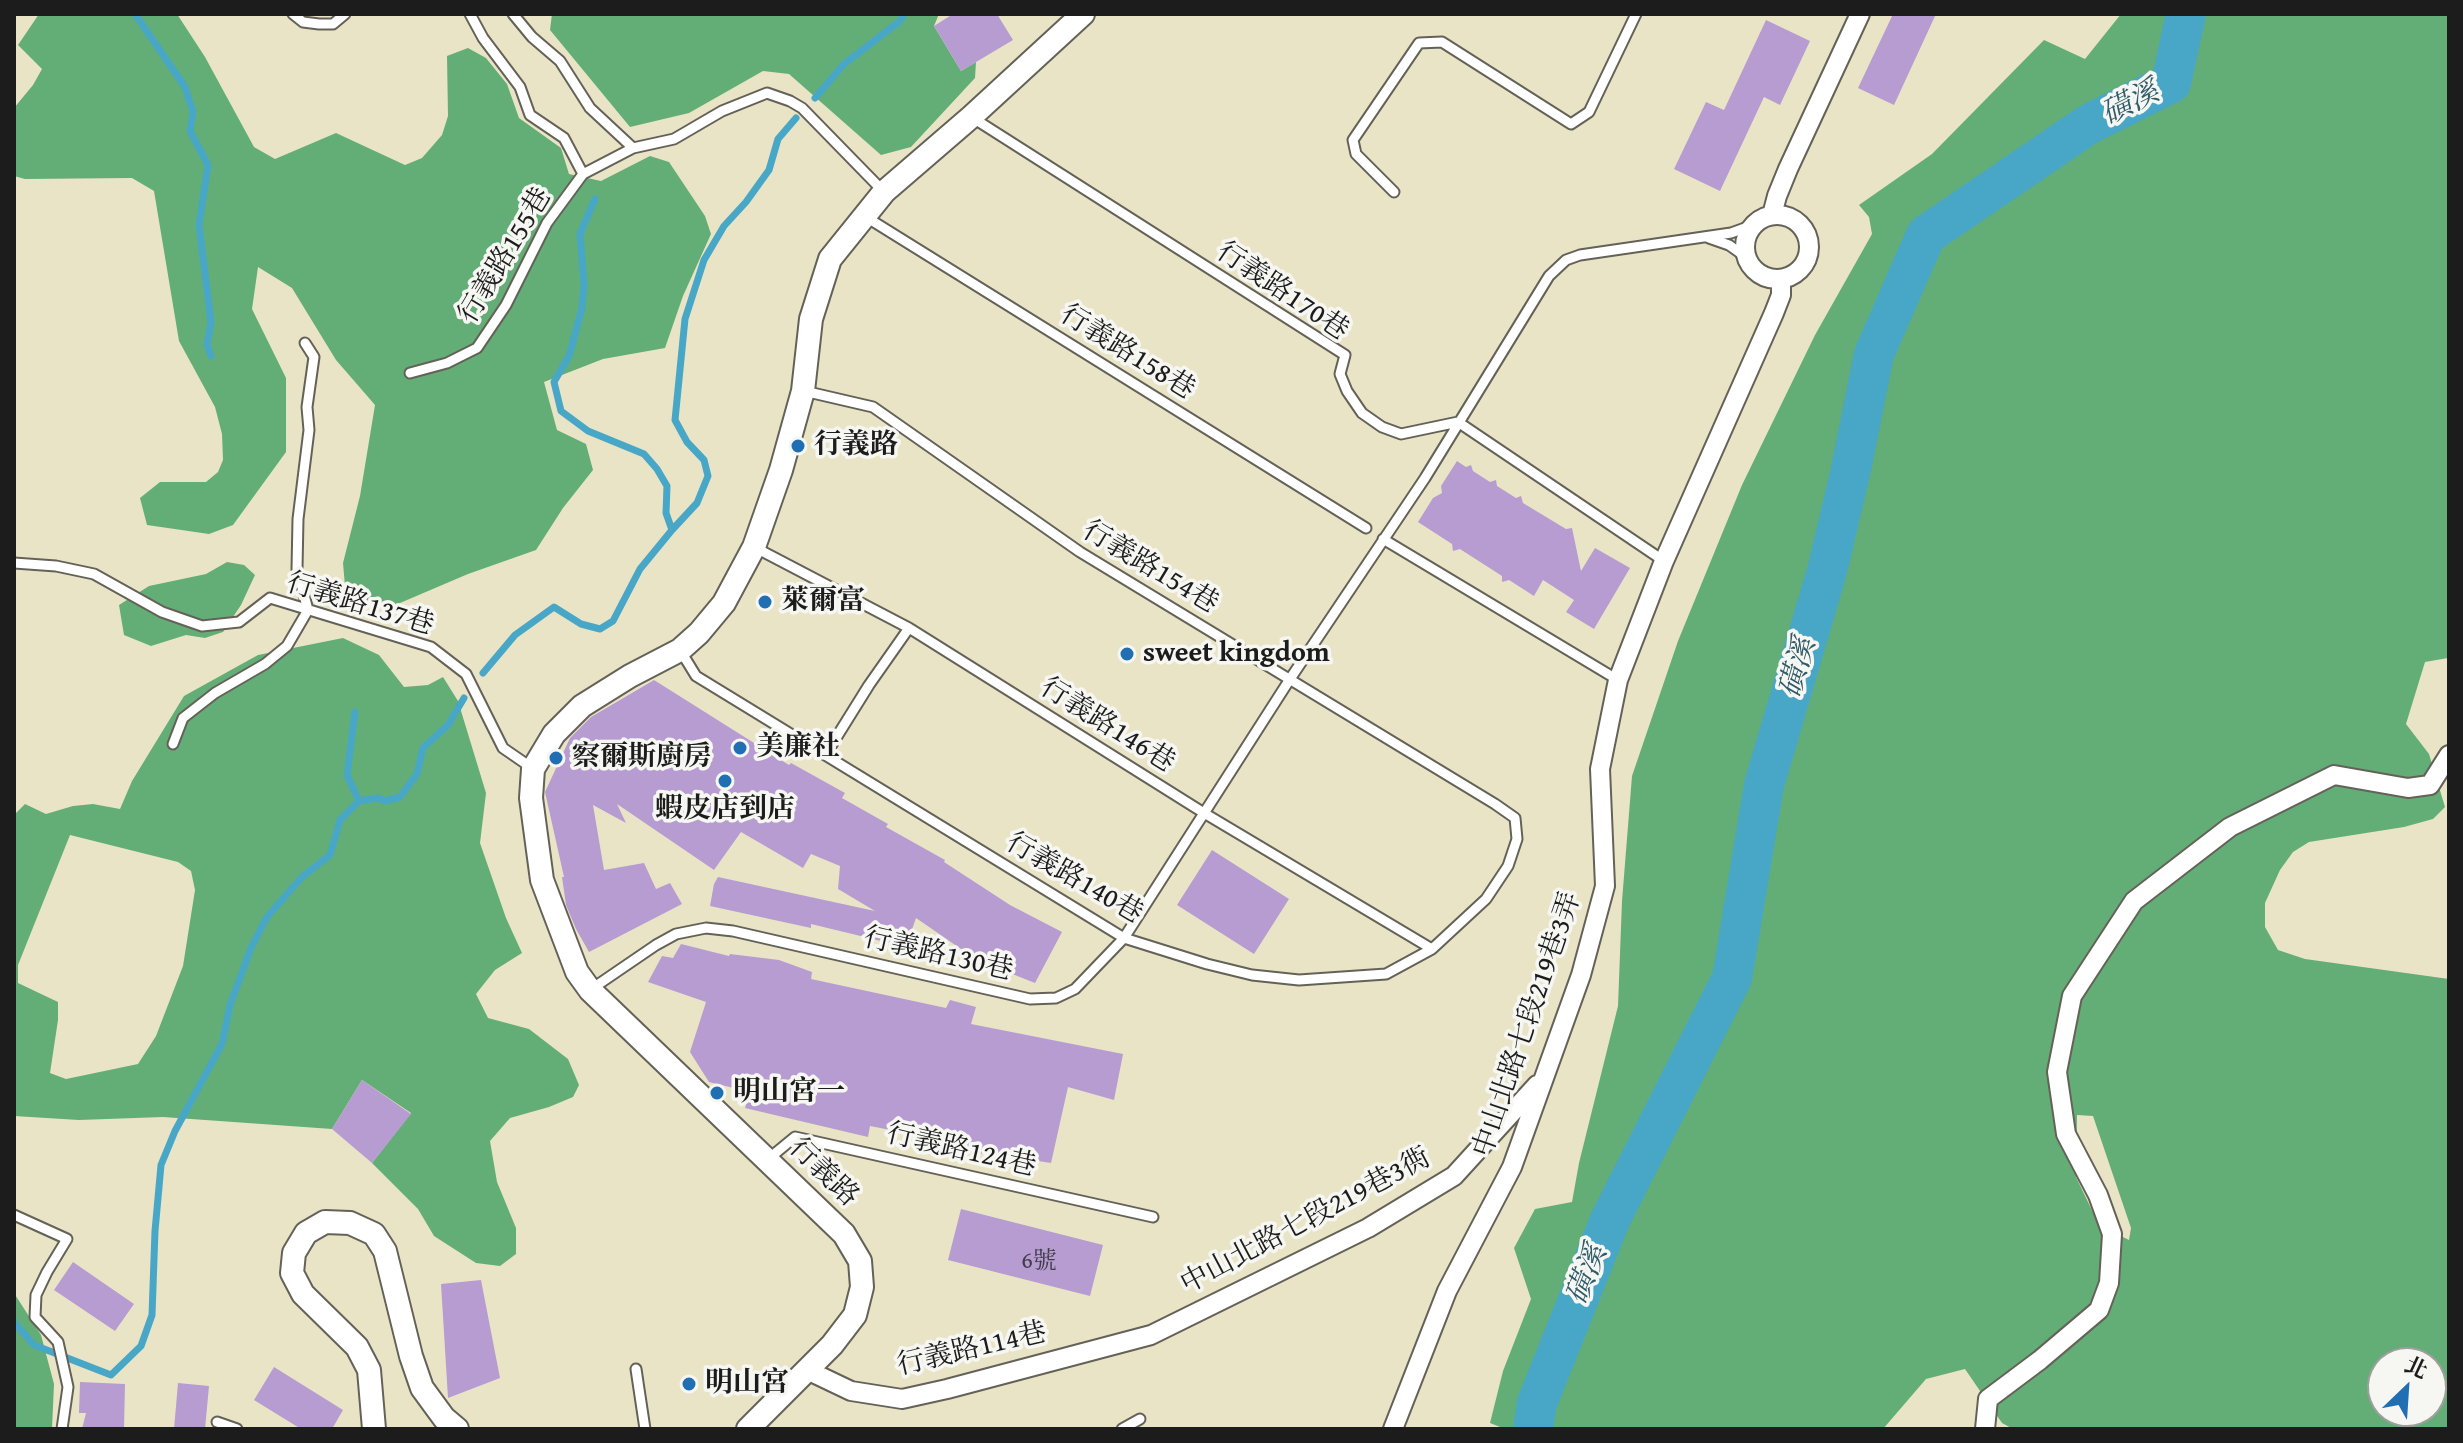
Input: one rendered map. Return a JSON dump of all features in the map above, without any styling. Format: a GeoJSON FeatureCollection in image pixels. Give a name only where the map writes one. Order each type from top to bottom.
{"type":"FeatureCollection","features":[{"type":"Feature","properties":{"kind":"street"},"geometry":{"type":"LineString","coordinates":[[533,769],[554,734],[582,706],[680,650],[724,603],[754,547],[781,470],[803,391],[811,319],[830,259],[884,192],[1083,14]]}},
{"type":"Feature","properties":{"kind":"street"},"geometry":{"type":"LineString","coordinates":[[1772,215],[1788,169],[1860,14]]}},
{"type":"Feature","properties":{"kind":"street"},"geometry":{"type":"LineString","coordinates":[[1788,169],[1787,204],[1794,220]]}},
{"type":"Feature","properties":{"kind":"street"},"geometry":{"type":"LineString","coordinates":[[1772,215],[1783,215],[1794,220],[1807,237],[1807,259],[1792,275],[1781,279],[1760,274],[1746,257],[1747,235],[1753,225],[1772,215]]}},
{"type":"Feature","properties":{"kind":"street"},"geometry":{"type":"LineString","coordinates":[[1760,274],[1769,290],[1774,313]]}},
{"type":"Feature","properties":{"kind":"street","name":"中山北路七段219巷3弄"},"geometry":{"type":"LineString","coordinates":[[1393,1429],[1447,1291],[1512,1167],[1581,975],[1605,886],[1600,769],[1618,680],[1664,561],[1774,313],[1781,295],[1781,279]]}},
{"type":"Feature","properties":{"kind":"street"},"geometry":{"type":"LineString","coordinates":[[1985,1429],[1988,1399],[2099,1310],[2109,1283],[2112,1234],[2098,1195],[2066,1134],[2057,1072],[2072,996],[2134,901],[2230,827],[2334,775],[2408,788],[2430,785],[2449,755]]}},
{"type":"Feature","properties":{"kind":"street","name":"行義路"},"geometry":{"type":"LineString","coordinates":[[533,769],[531,798],[542,880],[577,972],[590,990],[844,1234],[860,1261],[862,1287],[855,1315],[832,1345],[748,1429]]}},
{"type":"Feature","properties":{"kind":"street","name":"中山北路七段219巷3衖"},"geometry":{"type":"LineString","coordinates":[[1151,1335],[1368,1228],[1454,1176],[1544,1077]]}},
{"type":"Feature","properties":{"kind":"street"},"geometry":{"type":"LineString","coordinates":[[374,1429],[369,1370],[357,1347],[303,1294],[292,1273],[294,1253],[306,1233],[325,1222],[350,1223],[374,1234],[385,1251],[422,1388],[444,1418],[457,1429]]}},
{"type":"Feature","properties":{"kind":"street","name":"行義路114巷"},"geometry":{"type":"LineString","coordinates":[[807,1370],[851,1391],[902,1399],[1151,1335]]}},
{"type":"Feature","properties":{"kind":"lane"},"geometry":{"type":"LineString","coordinates":[[293,14],[303,22],[333,24],[345,14]]}},
{"type":"Feature","properties":{"kind":"lane"},"geometry":{"type":"LineString","coordinates":[[470,14],[483,38],[520,87],[530,115],[564,138],[583,174]]}},
{"type":"Feature","properties":{"kind":"lane"},"geometry":{"type":"LineString","coordinates":[[513,14],[532,37],[560,61],[590,108],[633,148]]}},
{"type":"Feature","properties":{"kind":"lane"},"geometry":{"type":"LineString","coordinates":[[1394,192],[1356,154],[1353,140],[1419,43],[1442,42],[1571,124],[1589,112],[1636,14]]}},
{"type":"Feature","properties":{"kind":"lane","name":"行義路155巷"},"geometry":{"type":"LineString","coordinates":[[410,373],[447,363],[477,348],[506,305],[547,223],[583,174],[633,148],[674,139],[722,111],[767,93],[802,108],[884,192]]}},
{"type":"Feature","properties":{"kind":"lane","name":"行義路170巷"},"geometry":{"type":"LineString","coordinates":[[971,117],[1345,355],[1340,374],[1347,391],[1362,413],[1382,427],[1401,434],[1458,422]]}},
{"type":"Feature","properties":{"kind":"lane","name":"行義路158巷"},"geometry":{"type":"LineString","coordinates":[[863,215],[1366,528]]}},
{"type":"Feature","properties":{"kind":"lane","name":"行義路130巷"},"geometry":{"type":"LineString","coordinates":[[590,990],[676,934],[706,928],[733,931],[1030,999],[1056,998],[1075,989],[1124,938],[1290,679],[1425,478],[1549,276],[1566,260],[1580,255],[1731,233],[1753,225]]}},
{"type":"Feature","properties":{"kind":"lane"},"geometry":{"type":"LineString","coordinates":[[1705,237],[1729,245],[1746,257]]}},
{"type":"Feature","properties":{"kind":"lane"},"geometry":{"type":"LineString","coordinates":[[173,744],[183,718],[287,646],[308,610],[297,569],[298,519],[314,357],[305,343]]}},
{"type":"Feature","properties":{"kind":"lane","name":"行義路154巷"},"geometry":{"type":"LineString","coordinates":[[803,391],[873,407],[1080,552],[1515,818]]}},
{"type":"Feature","properties":{"kind":"lane"},"geometry":{"type":"LineString","coordinates":[[1458,422],[1664,561]]}},
{"type":"Feature","properties":{"kind":"lane"},"geometry":{"type":"LineString","coordinates":[[1383,539],[1618,680]]}},
{"type":"Feature","properties":{"kind":"lane","name":"行義路146巷"},"geometry":{"type":"LineString","coordinates":[[754,547],[909,628],[1204,813],[1432,949]]}},
{"type":"Feature","properties":{"kind":"lane","name":"行義路137巷"},"geometry":{"type":"LineString","coordinates":[[14,563],[56,566],[94,574],[162,612],[202,626],[239,622],[270,598],[431,647],[466,674],[503,748],[533,769]]}},
{"type":"Feature","properties":{"kind":"lane"},"geometry":{"type":"LineString","coordinates":[[826,754],[909,628]]}},
{"type":"Feature","properties":{"kind":"lane","name":"行義路140巷"},"geometry":{"type":"LineString","coordinates":[[680,650],[696,676],[1124,938],[1252,975],[1299,980],[1386,974],[1432,949],[1486,899],[1508,866],[1517,839],[1515,818]]}},
{"type":"Feature","properties":{"kind":"lane","name":"行義路124巷"},"geometry":{"type":"LineString","coordinates":[[767,1160],[795,1137],[1153,1217]]}},
{"type":"Feature","properties":{"kind":"lane"},"geometry":{"type":"LineString","coordinates":[[14,1215],[67,1239],[36,1295],[35,1317],[58,1342],[68,1387],[62,1429]]}},
{"type":"Feature","properties":{"kind":"lane"},"geometry":{"type":"LineString","coordinates":[[636,1369],[645,1429]]}},
{"type":"Feature","properties":{"kind":"lane"},"geometry":{"type":"LineString","coordinates":[[1122,1429],[1140,1419]]}},
{"type":"Feature","properties":{"kind":"lane"},"geometry":{"type":"LineString","coordinates":[[217,1422],[237,1429]]}},
{"type":"Feature","properties":{"kind":"green space"},"geometry":{"type":"Polygon","coordinates":[[[39,14],[177,14],[205,57],[254,147],[275,159],[336,133],[405,165],[422,158],[442,135],[448,116],[447,56],[468,48],[486,58],[507,84],[519,118],[561,148],[569,174],[601,181],[650,156],[669,162],[705,216],[711,234],[683,296],[665,348],[603,359],[544,382],[557,430],[586,444],[593,470],[536,550],[468,574],[393,606],[357,601],[345,586],[343,563],[360,496],[375,405],[336,360],[292,288],[258,267],[252,309],[286,378],[286,452],[233,525],[209,534],[147,525],[140,498],[160,482],[206,482],[218,472],[223,460],[222,434],[215,407],[179,341],[154,191],[132,178],[25,179],[14,176],[14,108],[42,69],[18,45],[39,14]]]}},
{"type":"Feature","properties":{"kind":"green space"},"geometry":{"type":"Polygon","coordinates":[[[552,14],[939,14],[934,26],[961,71],[976,62],[975,78],[911,147],[881,155],[789,74],[763,71],[689,113],[630,127],[550,30],[552,14]]]}},
{"type":"Feature","properties":{"kind":"green space"},"geometry":{"type":"Polygon","coordinates":[[[2121,14],[2449,14],[2449,651],[2448,658],[2425,662],[2406,724],[2429,754],[2445,807],[2433,819],[2404,827],[2309,842],[2293,852],[2280,870],[2265,903],[2265,927],[2278,950],[2305,959],[2449,979],[2449,1429],[2013,1429],[2002,1423],[1965,1369],[1926,1379],[1883,1429],[1505,1429],[1490,1423],[1503,1371],[1531,1299],[1514,1248],[1535,1209],[1572,1202],[1618,1006],[1632,776],[1678,641],[1742,485],[1815,335],[1872,234],[1869,217],[1859,205],[1932,154],[2044,40],[2085,59],[2121,14]],[[2077,1115],[2076,1177],[2099,1225],[2129,1240],[2131,1228],[2093,1116],[2077,1115]]]}},
{"type":"Feature","properties":{"kind":"green space"},"geometry":{"type":"Polygon","coordinates":[[[227,562],[244,565],[255,575],[241,605],[223,632],[205,638],[186,635],[151,646],[124,635],[119,605],[149,586],[206,574],[227,562]]]}},
{"type":"Feature","properties":{"kind":"green space"},"geometry":{"type":"Polygon","coordinates":[[[343,638],[379,655],[404,687],[428,685],[443,677],[458,701],[486,793],[480,843],[506,918],[522,953],[495,970],[476,994],[488,1018],[529,1029],[568,1059],[579,1085],[573,1097],[510,1118],[490,1141],[497,1182],[516,1228],[516,1254],[500,1266],[476,1263],[434,1236],[418,1209],[372,1163],[411,1113],[362,1080],[332,1129],[163,1117],[79,1120],[14,1116],[14,815],[25,804],[46,814],[93,804],[120,809],[132,781],[184,696],[258,655],[343,638]],[[70,835],[18,965],[18,983],[58,1002],[50,1073],[66,1079],[138,1064],[156,1036],[183,966],[195,890],[191,871],[178,862],[70,835]]]}},
{"type":"Feature","properties":{"kind":"green space"},"geometry":{"type":"Polygon","coordinates":[[[14,1293],[41,1335],[54,1384],[52,1429],[14,1429],[14,1293]]]}},
{"type":"Feature","properties":{"kind":"building"},"geometry":{"type":"Polygon","coordinates":[[[953,14],[997,14],[1013,40],[961,71],[934,26],[953,14]]]}},
{"type":"Feature","properties":{"kind":"building"},"geometry":{"type":"Polygon","coordinates":[[[1893,14],[1936,14],[1894,105],[1858,88],[1893,14]]]}},
{"type":"Feature","properties":{"kind":"building"},"geometry":{"type":"Polygon","coordinates":[[[1766,20],[1810,41],[1780,105],[1764,97],[1720,191],[1674,169],[1706,102],[1724,110],[1766,20]]]}},
{"type":"Feature","properties":{"kind":"building"},"geometry":{"type":"Polygon","coordinates":[[[1457,461],[1466,467],[1471,465],[1473,471],[1490,482],[1496,480],[1497,486],[1516,498],[1521,496],[1523,503],[1566,529],[1572,528],[1581,571],[1595,548],[1630,568],[1594,629],[1566,612],[1574,600],[1543,580],[1534,596],[1509,580],[1502,582],[1502,576],[1460,549],[1453,551],[1452,544],[1418,522],[1433,498],[1442,493],[1441,486],[1457,461]]]}},
{"type":"Feature","properties":{"kind":"building"},"geometry":{"type":"Polygon","coordinates":[[[654,680],[789,765],[791,763],[845,793],[842,798],[945,860],[1010,905],[1062,932],[1035,983],[977,960],[916,918],[906,947],[811,924],[811,928],[710,906],[718,877],[875,911],[838,889],[840,866],[811,854],[803,868],[741,832],[714,870],[617,804],[626,823],[593,805],[604,870],[644,863],[656,889],[670,883],[682,904],[589,952],[566,905],[564,877],[545,792],[570,738],[591,717],[654,680]]]}},
{"type":"Feature","properties":{"kind":"building"},"geometry":{"type":"Polygon","coordinates":[[[1212,850],[1289,899],[1254,954],[1177,905],[1212,850]]]}},
{"type":"Feature","properties":{"kind":"building"},"geometry":{"type":"Polygon","coordinates":[[[681,944],[729,956],[779,960],[812,972],[811,979],[946,1008],[950,1000],[976,1007],[971,1024],[1123,1054],[1114,1100],[1068,1087],[1051,1163],[914,1148],[916,1135],[870,1126],[868,1137],[745,1108],[750,1092],[709,1082],[690,1052],[706,1002],[648,982],[662,956],[673,958],[681,944]]]}},
{"type":"Feature","properties":{"kind":"building"},"geometry":{"type":"Polygon","coordinates":[[[362,1080],[411,1114],[372,1163],[332,1129],[362,1080]]]}},
{"type":"Feature","properties":{"kind":"building"},"geometry":{"type":"Polygon","coordinates":[[[961,1209],[1103,1245],[1090,1296],[948,1260],[961,1209]]]}},
{"type":"Feature","properties":{"kind":"building"},"geometry":{"type":"Polygon","coordinates":[[[73,1262],[134,1304],[115,1331],[54,1290],[73,1262]]]}},
{"type":"Feature","properties":{"kind":"building"},"geometry":{"type":"Polygon","coordinates":[[[481,1280],[500,1378],[448,1398],[441,1284],[481,1280]]]}},
{"type":"Feature","properties":{"kind":"building"},"geometry":{"type":"Polygon","coordinates":[[[274,1367],[343,1410],[332,1429],[301,1429],[254,1400],[274,1367]]]}},
{"type":"Feature","properties":{"kind":"building"},"geometry":{"type":"Polygon","coordinates":[[[80,1382],[125,1384],[124,1429],[82,1429],[86,1413],[79,1413],[80,1382]]]}},
{"type":"Feature","properties":{"kind":"building"},"geometry":{"type":"Polygon","coordinates":[[[178,1383],[209,1386],[205,1429],[174,1429],[178,1383]]]}},
{"type":"Feature","properties":{"kind":"waterway"},"geometry":{"type":"LineString","coordinates":[[135,14],[185,87],[193,112],[190,131],[208,165],[199,225],[211,322],[207,344],[211,356]]}},
{"type":"Feature","properties":{"kind":"waterway"},"geometry":{"type":"LineString","coordinates":[[815,98],[844,64],[900,21],[904,14]]}},
{"type":"Feature","properties":{"kind":"waterway","name":"磺溪"},"geometry":{"type":"LineString","coordinates":[[1533,1429],[1537,1403],[1610,1220],[1732,978],[1764,785],[1827,571],[1874,354],[1926,235],[2089,124],[2171,83],[2186,14]]}},
{"type":"Feature","properties":{"kind":"waterway"},"geometry":{"type":"LineString","coordinates":[[483,673],[515,635],[554,607],[581,624],[600,629],[613,621],[640,569],[697,503],[708,476],[704,460],[687,442],[675,420],[685,319],[704,260],[724,226],[769,170],[778,139],[796,118]]}},
{"type":"Feature","properties":{"kind":"waterway"},"geometry":{"type":"LineString","coordinates":[[595,199],[580,234],[584,284],[582,308],[569,356],[554,382],[561,411],[588,431],[644,454],[657,469],[667,486],[666,513],[672,530]]}},
{"type":"Feature","properties":{"kind":"waterway"},"geometry":{"type":"LineString","coordinates":[[14,1322],[34,1345],[111,1375],[141,1346],[152,1315],[161,1165],[175,1131],[222,1044],[230,1005],[251,948],[267,917],[302,877],[330,855],[340,820],[359,801],[378,798],[385,801],[400,797],[417,774],[423,748],[448,725],[464,698]]}},
{"type":"Feature","properties":{"kind":"waterway"},"geometry":{"type":"LineString","coordinates":[[355,712],[347,775],[359,801]]}},
{"type":"Feature","properties":{"kind":"place","name":"行義路"},"geometry":{"type":"Point","coordinates":[798,446]}},
{"type":"Feature","properties":{"kind":"place","name":"萊爾富"},"geometry":{"type":"Point","coordinates":[765,602]}},
{"type":"Feature","properties":{"kind":"place","name":"sweet kingdom"},"geometry":{"type":"Point","coordinates":[1127,654]}},
{"type":"Feature","properties":{"kind":"place","name":"美廉社"},"geometry":{"type":"Point","coordinates":[740,748]}},
{"type":"Feature","properties":{"kind":"place","name":"察爾斯廚房"},"geometry":{"type":"Point","coordinates":[556,758]}},
{"type":"Feature","properties":{"kind":"place","name":"蝦皮店到店"},"geometry":{"type":"Point","coordinates":[725,781]}},
{"type":"Feature","properties":{"kind":"place","name":"明山宮一"},"geometry":{"type":"Point","coordinates":[717,1093]}},
{"type":"Feature","properties":{"kind":"place","name":"明山宮"},"geometry":{"type":"Point","coordinates":[689,1384]}}]}
